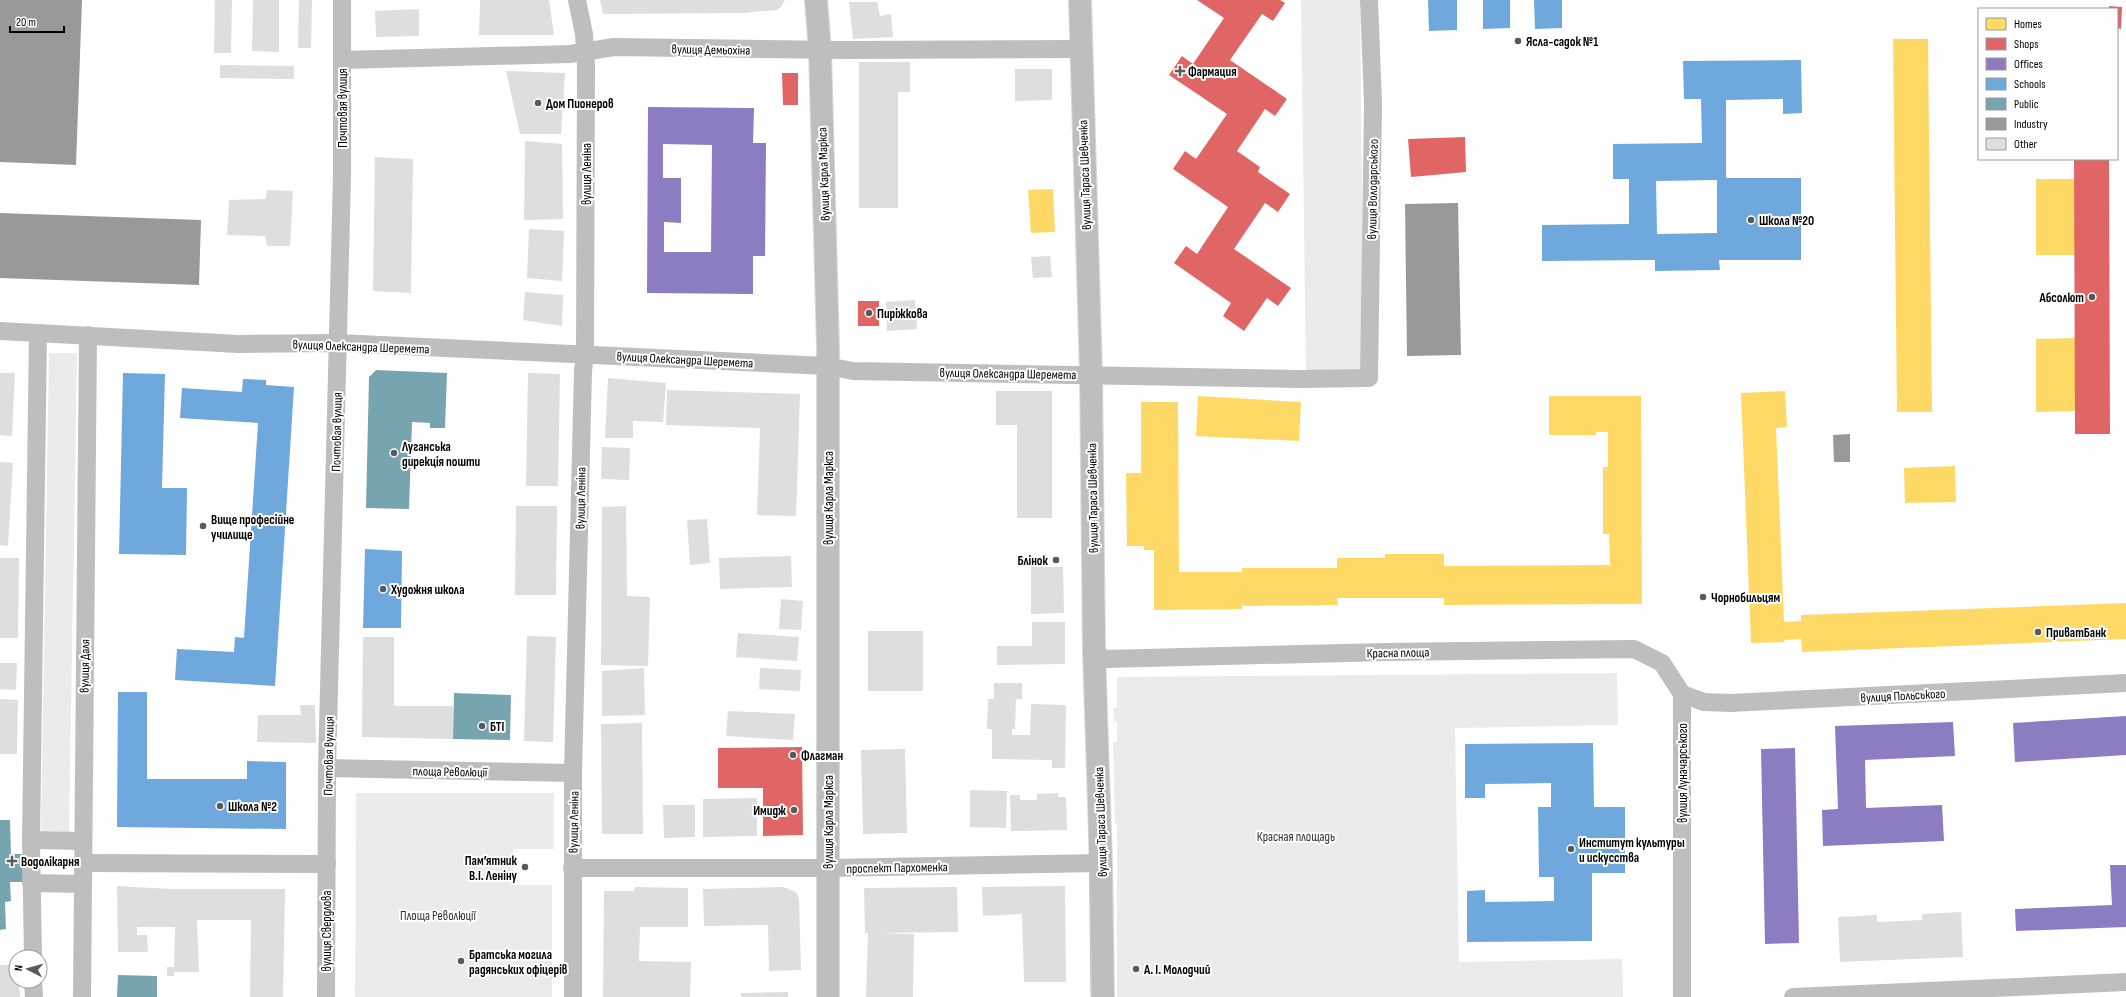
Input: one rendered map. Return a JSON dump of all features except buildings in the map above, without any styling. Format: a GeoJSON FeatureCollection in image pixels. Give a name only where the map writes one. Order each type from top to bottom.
{"type":"FeatureCollection","features":[{"type":"Feature","properties":{"kind":"main road","name":"вулиця Карла Маркса"},"geometry":{"type":"LineString","coordinates":[[816,0],[820,50],[827,366],[828,997]]}},
{"type":"Feature","properties":{"kind":"main road","name":"вулиця Тараса Шевченка"},"geometry":{"type":"LineString","coordinates":[[1080,0],[1080,48],[1091,374],[1094,653],[1102,862],[1103,997]]}},
{"type":"Feature","properties":{"kind":"street","name":"Почтовая вулиця"},"geometry":{"type":"LineString","coordinates":[[327,864],[327,768],[342,176],[342,0]]}},
{"type":"Feature","properties":{"kind":"street","name":"вулиця Леніна"},"geometry":{"type":"LineString","coordinates":[[573,997],[573,773],[583,371],[585,354],[586,52],[577,0]]}},
{"type":"Feature","properties":{"kind":"street","name":"вулиця Володарського"},"geometry":{"type":"LineString","coordinates":[[1369,0],[1372,104],[1369,378]]}},
{"type":"Feature","properties":{"kind":"street","name":"вулиця Демьохіна"},"geometry":{"type":"LineString","coordinates":[[342,60],[570,54],[614,47],[820,50],[1080,48]]}},
{"type":"Feature","properties":{"kind":"street","name":"вулиця Олександра Шеремета"},"geometry":{"type":"LineString","coordinates":[[0,331],[238,344],[338,343],[585,354],[827,366],[853,371],[1091,374],[1292,379],[1369,378]]}},
{"type":"Feature","properties":{"kind":"street"},"geometry":{"type":"LineString","coordinates":[[33,949],[31,840],[38,333]]}},
{"type":"Feature","properties":{"kind":"street","name":"вулиця Даля"},"geometry":{"type":"LineString","coordinates":[[82,997],[82,841],[88,335]]}},
{"type":"Feature","properties":{"kind":"street","name":"Красна площа"},"geometry":{"type":"LineString","coordinates":[[1094,653],[1104,659],[1385,652],[1634,649],[1662,663],[1682,694]]}},
{"type":"Feature","properties":{"kind":"street","name":"вулиця Польського"},"geometry":{"type":"LineString","coordinates":[[1682,694],[1704,702],[1731,703],[2126,683]]}},
{"type":"Feature","properties":{"kind":"street","name":"вулиця Луначарського"},"geometry":{"type":"LineString","coordinates":[[1682,694],[1682,997]]}},
{"type":"Feature","properties":{"kind":"street","name":"площа Революції"},"geometry":{"type":"LineString","coordinates":[[327,768],[573,773]]}},
{"type":"Feature","properties":{"kind":"street"},"geometry":{"type":"LineString","coordinates":[[31,840],[82,841]]}},
{"type":"Feature","properties":{"kind":"street"},"geometry":{"type":"LineString","coordinates":[[82,862],[327,864]]}},
{"type":"Feature","properties":{"kind":"street","name":"проспект Пархоменка"},"geometry":{"type":"LineString","coordinates":[[572,868],[828,868],[1102,862]]}},
{"type":"Feature","properties":{"kind":"street","name":"вулиця Свердлова"},"geometry":{"type":"LineString","coordinates":[[326,997],[327,864]]}},
{"type":"Feature","properties":{"kind":"street"},"geometry":{"type":"LineString","coordinates":[[32,883],[82,884]]}},
{"type":"Feature","properties":{"kind":"street"},"geometry":{"type":"LineString","coordinates":[[1793,997],[2126,982]]}},
{"type":"Feature","properties":{"kind":"green space"},"geometry":{"type":"Polygon","coordinates":[[[1301,0],[1360,0],[1364,374],[1306,373],[1301,0]]]}},
{"type":"Feature","properties":{"kind":"green space"},"geometry":{"type":"Polygon","coordinates":[[[49,353],[77,353],[69,832],[41,831],[49,353]]]}},
{"type":"Feature","properties":{"kind":"green space","name":"Красная площадь"},"geometry":{"type":"Polygon","coordinates":[[[1617,673],[1618,725],[1455,728],[1459,962],[1622,959],[1623,997],[1117,997],[1117,824],[1115,823],[1113,742],[1117,742],[1117,722],[1114,722],[1113,708],[1117,707],[1117,677],[1617,673]]]}},
{"type":"Feature","properties":{"kind":"green space","name":"Площа Революції"},"geometry":{"type":"Polygon","coordinates":[[[356,793],[554,793],[554,849],[513,849],[513,885],[552,885],[552,997],[355,997],[356,793]]]}},
{"type":"Feature","properties":{"kind":"tram line"},"geometry":{"type":"LineString","coordinates":[[1073,0],[1084,363],[1091,997]]}},
{"type":"Feature","properties":{"kind":"tram line"},"geometry":{"type":"LineString","coordinates":[[1089,0],[1113,997]]}},
{"type":"Feature","properties":{"kind":"place","name":"Ясла-садок №1"},"geometry":{"type":"Point","coordinates":[1518,41]}},
{"type":"Feature","properties":{"kind":"place","name":"Фармация"},"geometry":{"type":"Point","coordinates":[1180,71]}},
{"type":"Feature","properties":{"kind":"place","name":"Дом Пионеров"},"geometry":{"type":"Point","coordinates":[538,103]}},
{"type":"Feature","properties":{"kind":"place","name":"Школа №20"},"geometry":{"type":"Point","coordinates":[1751,220]}},
{"type":"Feature","properties":{"kind":"place","name":"Абсолют"},"geometry":{"type":"Point","coordinates":[2092,297]}},
{"type":"Feature","properties":{"kind":"place","name":"Пиріжкова"},"geometry":{"type":"Point","coordinates":[869,313]}},
{"type":"Feature","properties":{"kind":"place","name":"Луганська дирекція пошти"},"geometry":{"type":"Point","coordinates":[394,453]}},
{"type":"Feature","properties":{"kind":"place","name":"Вище професійне училище"},"geometry":{"type":"Point","coordinates":[203,526]}},
{"type":"Feature","properties":{"kind":"place","name":"Блінок"},"geometry":{"type":"Point","coordinates":[1056,560]}},
{"type":"Feature","properties":{"kind":"place","name":"Художня школа"},"geometry":{"type":"Point","coordinates":[383,589]}},
{"type":"Feature","properties":{"kind":"place","name":"Чорнобильцям"},"geometry":{"type":"Point","coordinates":[1703,597]}},
{"type":"Feature","properties":{"kind":"place","name":"ПриватБанк"},"geometry":{"type":"Point","coordinates":[2038,632]}},
{"type":"Feature","properties":{"kind":"place","name":"БТІ"},"geometry":{"type":"Point","coordinates":[482,726]}},
{"type":"Feature","properties":{"kind":"place","name":"Флагман"},"geometry":{"type":"Point","coordinates":[793,755]}},
{"type":"Feature","properties":{"kind":"place","name":"Школа №2"},"geometry":{"type":"Point","coordinates":[220,806]}},
{"type":"Feature","properties":{"kind":"place","name":"Имидж"},"geometry":{"type":"Point","coordinates":[794,810]}},
{"type":"Feature","properties":{"kind":"place","name":"Институт культуры и искусства"},"geometry":{"type":"Point","coordinates":[1571,849]}},
{"type":"Feature","properties":{"kind":"place","name":"Водолікарня"},"geometry":{"type":"Point","coordinates":[12,861]}},
{"type":"Feature","properties":{"kind":"place","name":"Пам’ятник В.І. Леніну"},"geometry":{"type":"Point","coordinates":[525,867]}},
{"type":"Feature","properties":{"kind":"place","name":"Братська могила радянських офіцерів"},"geometry":{"type":"Point","coordinates":[461,961]}},
{"type":"Feature","properties":{"kind":"place","name":"А. І. Молодчий"},"geometry":{"type":"Point","coordinates":[1136,969]}}]}
